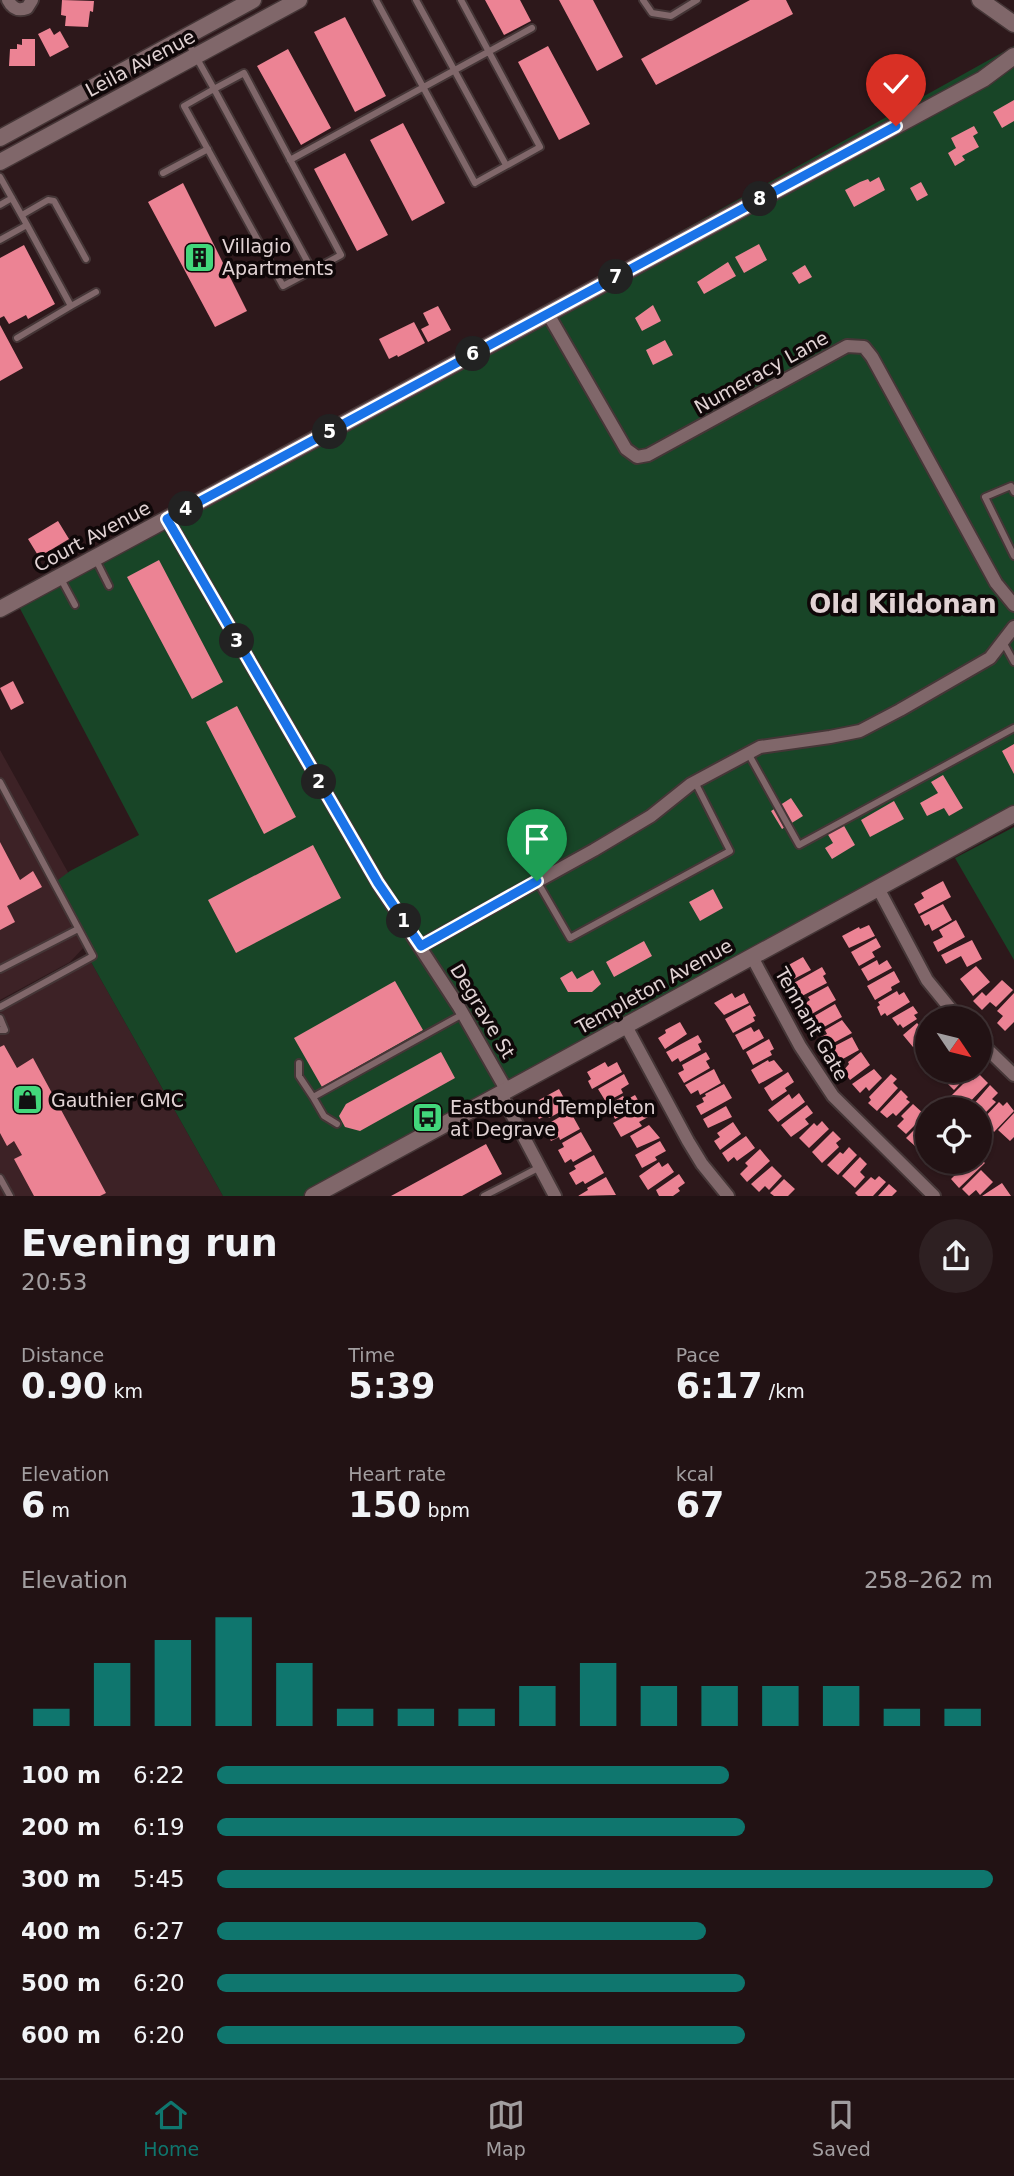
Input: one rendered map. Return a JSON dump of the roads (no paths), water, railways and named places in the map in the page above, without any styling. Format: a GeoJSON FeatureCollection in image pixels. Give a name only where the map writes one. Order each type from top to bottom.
{"type":"FeatureCollection","features":[{"type":"Feature","properties":{"kind":"street"},"geometry":{"type":"LineString","coordinates":[[8,0],[12,7],[19,10],[27,8],[32,0]]}},
{"type":"Feature","properties":{"kind":"street","name":"Leila Avenue"},"geometry":{"type":"LineString","coordinates":[[0,138],[253,0]]}},
{"type":"Feature","properties":{"kind":"street","name":"Leila Avenue"},"geometry":{"type":"LineString","coordinates":[[0,162],[299,0]]}},
{"type":"Feature","properties":{"kind":"street"},"geometry":{"type":"LineString","coordinates":[[980,0],[1010,18]]}},
{"type":"Feature","properties":{"kind":"street","name":"Court Avenue"},"geometry":{"type":"LineString","coordinates":[[0,609],[983,79],[1014,56]]}},
{"type":"Feature","properties":{"kind":"street","name":"Numeracy Lane"},"geometry":{"type":"LineString","coordinates":[[548,314],[626,449],[637,457],[648,455],[847,346],[864,347],[872,357],[996,583],[1014,606]]}},
{"type":"Feature","properties":{"kind":"street","name":"Degrave St"},"geometry":{"type":"LineString","coordinates":[[167,519],[378,883],[463,1014],[555,1196]]}},
{"type":"Feature","properties":{"kind":"street"},"geometry":{"type":"LineString","coordinates":[[421,946],[651,816],[695,782],[748,753],[770,744],[860,731],[990,658],[1014,627]]}},
{"type":"Feature","properties":{"kind":"street","name":"Templeton Avenue"},"geometry":{"type":"LineString","coordinates":[[313,1196],[1014,814]]}},
{"type":"Feature","properties":{"kind":"street"},"geometry":{"type":"LineString","coordinates":[[878,888],[927,980],[948,1006]]}},
{"type":"Feature","properties":{"kind":"street","name":"Tennant Gate"},"geometry":{"type":"LineString","coordinates":[[752,957],[800,1046],[833,1096],[934,1196]]}},
{"type":"Feature","properties":{"kind":"street"},"geometry":{"type":"LineString","coordinates":[[626,1026],[688,1141],[702,1164],[728,1196]]}},
{"type":"Feature","properties":{"kind":"street"},"geometry":{"type":"LineString","coordinates":[[992,1054],[1014,1075]]}},
{"type":"Feature","properties":{"kind":"lane"},"geometry":{"type":"LineString","coordinates":[[376,0],[475,183],[540,147],[461,0]]}},
{"type":"Feature","properties":{"kind":"lane"},"geometry":{"type":"LineString","coordinates":[[416,0],[506,165]]}},
{"type":"Feature","properties":{"kind":"lane"},"geometry":{"type":"LineString","coordinates":[[643,0],[652,13],[671,16],[697,0]]}},
{"type":"Feature","properties":{"kind":"lane"},"geometry":{"type":"LineString","coordinates":[[290,160],[532,28]]}},
{"type":"Feature","properties":{"kind":"lane"},"geometry":{"type":"LineString","coordinates":[[185,37],[312,270]]}},
{"type":"Feature","properties":{"kind":"lane"},"geometry":{"type":"LineString","coordinates":[[244,73],[341,255],[283,286],[208,149],[184,106],[244,73]]}},
{"type":"Feature","properties":{"kind":"lane"},"geometry":{"type":"LineString","coordinates":[[163,173],[208,149]]}},
{"type":"Feature","properties":{"kind":"lane"},"geometry":{"type":"LineString","coordinates":[[0,177],[71,306]]}},
{"type":"Feature","properties":{"kind":"lane"},"geometry":{"type":"LineString","coordinates":[[0,205],[12,198]]}},
{"type":"Feature","properties":{"kind":"lane"},"geometry":{"type":"LineString","coordinates":[[22,215],[48,200],[54,201],[86,259]]}},
{"type":"Feature","properties":{"kind":"lane"},"geometry":{"type":"LineString","coordinates":[[0,240],[27,225]]}},
{"type":"Feature","properties":{"kind":"lane"},"geometry":{"type":"LineString","coordinates":[[17,338],[96,292]]}},
{"type":"Feature","properties":{"kind":"lane"},"geometry":{"type":"LineString","coordinates":[[1014,492],[1011,486],[985,498],[1014,556]]}},
{"type":"Feature","properties":{"kind":"lane"},"geometry":{"type":"LineString","coordinates":[[95,558],[109,586]]}},
{"type":"Feature","properties":{"kind":"lane"},"geometry":{"type":"LineString","coordinates":[[60,577],[75,605]]}},
{"type":"Feature","properties":{"kind":"lane"},"geometry":{"type":"LineString","coordinates":[[1003,642],[1014,662]]}},
{"type":"Feature","properties":{"kind":"lane"},"geometry":{"type":"LineString","coordinates":[[748,753],[799,845],[1014,728]]}},
{"type":"Feature","properties":{"kind":"lane"},"geometry":{"type":"LineString","coordinates":[[0,782],[93,956],[0,1007]]}},
{"type":"Feature","properties":{"kind":"lane"},"geometry":{"type":"LineString","coordinates":[[537,881],[570,938],[730,851],[695,782]]}},
{"type":"Feature","properties":{"kind":"lane"},"geometry":{"type":"LineString","coordinates":[[0,969],[78,929]]}},
{"type":"Feature","properties":{"kind":"lane"},"geometry":{"type":"LineString","coordinates":[[313,1097],[463,1014]]}},
{"type":"Feature","properties":{"kind":"lane"},"geometry":{"type":"LineString","coordinates":[[0,1018],[5,1030],[0,1030]]}},
{"type":"Feature","properties":{"kind":"lane"},"geometry":{"type":"LineString","coordinates":[[299,1063],[299,1076],[324,1116],[337,1124]]}},
{"type":"Feature","properties":{"kind":"lane"},"geometry":{"type":"LineString","coordinates":[[484,1196],[540,1167]]}},
{"type":"Feature","properties":{"kind":"lane"},"geometry":{"type":"LineString","coordinates":[[0,1178],[10,1196]]}},
{"type":"Feature","properties":{"kind":"place","name":"Villagio Apartments"},"geometry":{"type":"Point","coordinates":[199,257]}},
{"type":"Feature","properties":{"kind":"place","name":"Gauthier GMC"},"geometry":{"type":"Point","coordinates":[28,1100]}},
{"type":"Feature","properties":{"kind":"place","name":"Eastbound Templeton at Degrave"},"geometry":{"type":"Point","coordinates":[427,1118]}},
{"type":"Feature","properties":{"kind":"district","name":"Old Kildonan"},"geometry":{"type":"Point","coordinates":[903,604]}}]}
